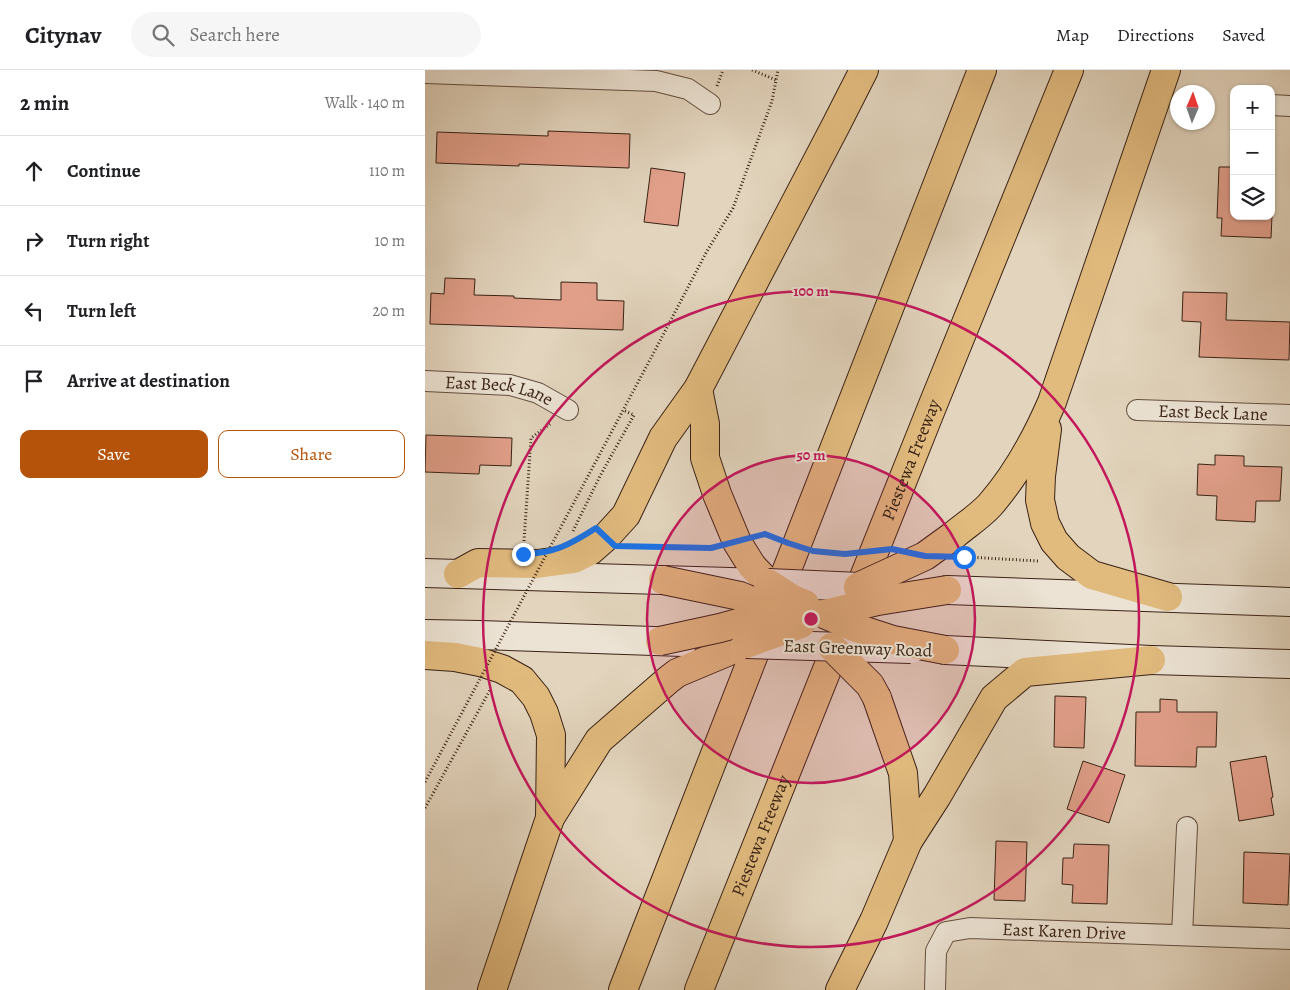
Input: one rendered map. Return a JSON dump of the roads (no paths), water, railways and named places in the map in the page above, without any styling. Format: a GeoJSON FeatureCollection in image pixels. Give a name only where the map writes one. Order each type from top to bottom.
{"type":"FeatureCollection","features":[{"type":"Feature","properties":{"kind":"highway"},"geometry":{"type":"LineString","coordinates":[[458,574],[478,563],[537,564],[574,559],[590,551],[626,515],[663,438],[698,388],[864,70]]}},
{"type":"Feature","properties":{"kind":"highway"},"geometry":{"type":"LineString","coordinates":[[623,990],[982,70]]}},
{"type":"Feature","properties":{"kind":"highway","name":"Piestewa Freeway"},"geometry":{"type":"LineString","coordinates":[[699,990],[1069,70]]}},
{"type":"Feature","properties":{"kind":"highway"},"geometry":{"type":"LineString","coordinates":[[492,990],[551,818],[599,740],[677,674],[747,644],[802,613],[925,556],[959,546],[1016,471],[1039,432],[1052,402],[1166,70]]}},
{"type":"Feature","properties":{"kind":"highway"},"geometry":{"type":"LineString","coordinates":[[698,388],[705,424],[705,458],[717,494],[724,545],[752,566],[768,583],[791,598],[832,647],[870,685],[877,698],[903,773],[908,841]]}},
{"type":"Feature","properties":{"kind":"highway"},"geometry":{"type":"LineString","coordinates":[[1052,402],[1041,476],[1040,500],[1045,524],[1054,540],[1068,557],[1092,575],[1168,597]]}},
{"type":"Feature","properties":{"kind":"highway"},"geometry":{"type":"LineString","coordinates":[[663,580],[740,596],[893,640],[945,650]]}},
{"type":"Feature","properties":{"kind":"highway"},"geometry":{"type":"LineString","coordinates":[[660,641],[802,613],[947,590]]}},
{"type":"Feature","properties":{"kind":"highway"},"geometry":{"type":"LineString","coordinates":[[425,655],[455,657],[502,669],[522,680],[536,697],[544,713],[551,735],[551,818]]}},
{"type":"Feature","properties":{"kind":"highway"},"geometry":{"type":"LineString","coordinates":[[840,990],[874,921],[908,841],[937,796],[994,698],[1025,672],[1151,660]]}},
{"type":"Feature","properties":{"kind":"main road"},"geometry":{"type":"LineString","coordinates":[[425,573],[1290,602]]}},
{"type":"Feature","properties":{"kind":"main road","name":"East Greenway Road"},"geometry":{"type":"LineString","coordinates":[[425,634],[480,634],[945,650],[1151,660],[1290,664]]}},
{"type":"Feature","properties":{"kind":"street"},"geometry":{"type":"LineString","coordinates":[[425,73],[656,82],[688,89],[710,104]]}},
{"type":"Feature","properties":{"kind":"street"},"geometry":{"type":"LineString","coordinates":[[1275,105],[1290,106]]}},
{"type":"Feature","properties":{"kind":"street","name":"East Beck Lane"},"geometry":{"type":"LineString","coordinates":[[425,381],[510,384],[538,393],[568,410]]}},
{"type":"Feature","properties":{"kind":"street","name":"East Beck Lane"},"geometry":{"type":"LineString","coordinates":[[1137,410],[1290,415]]}},
{"type":"Feature","properties":{"kind":"street"},"geometry":{"type":"LineString","coordinates":[[1181,935],[1187,828]]}},
{"type":"Feature","properties":{"kind":"street","name":"East Karen Drive"},"geometry":{"type":"LineString","coordinates":[[935,990],[936,951],[946,932],[970,928],[1290,939]]}}]}
